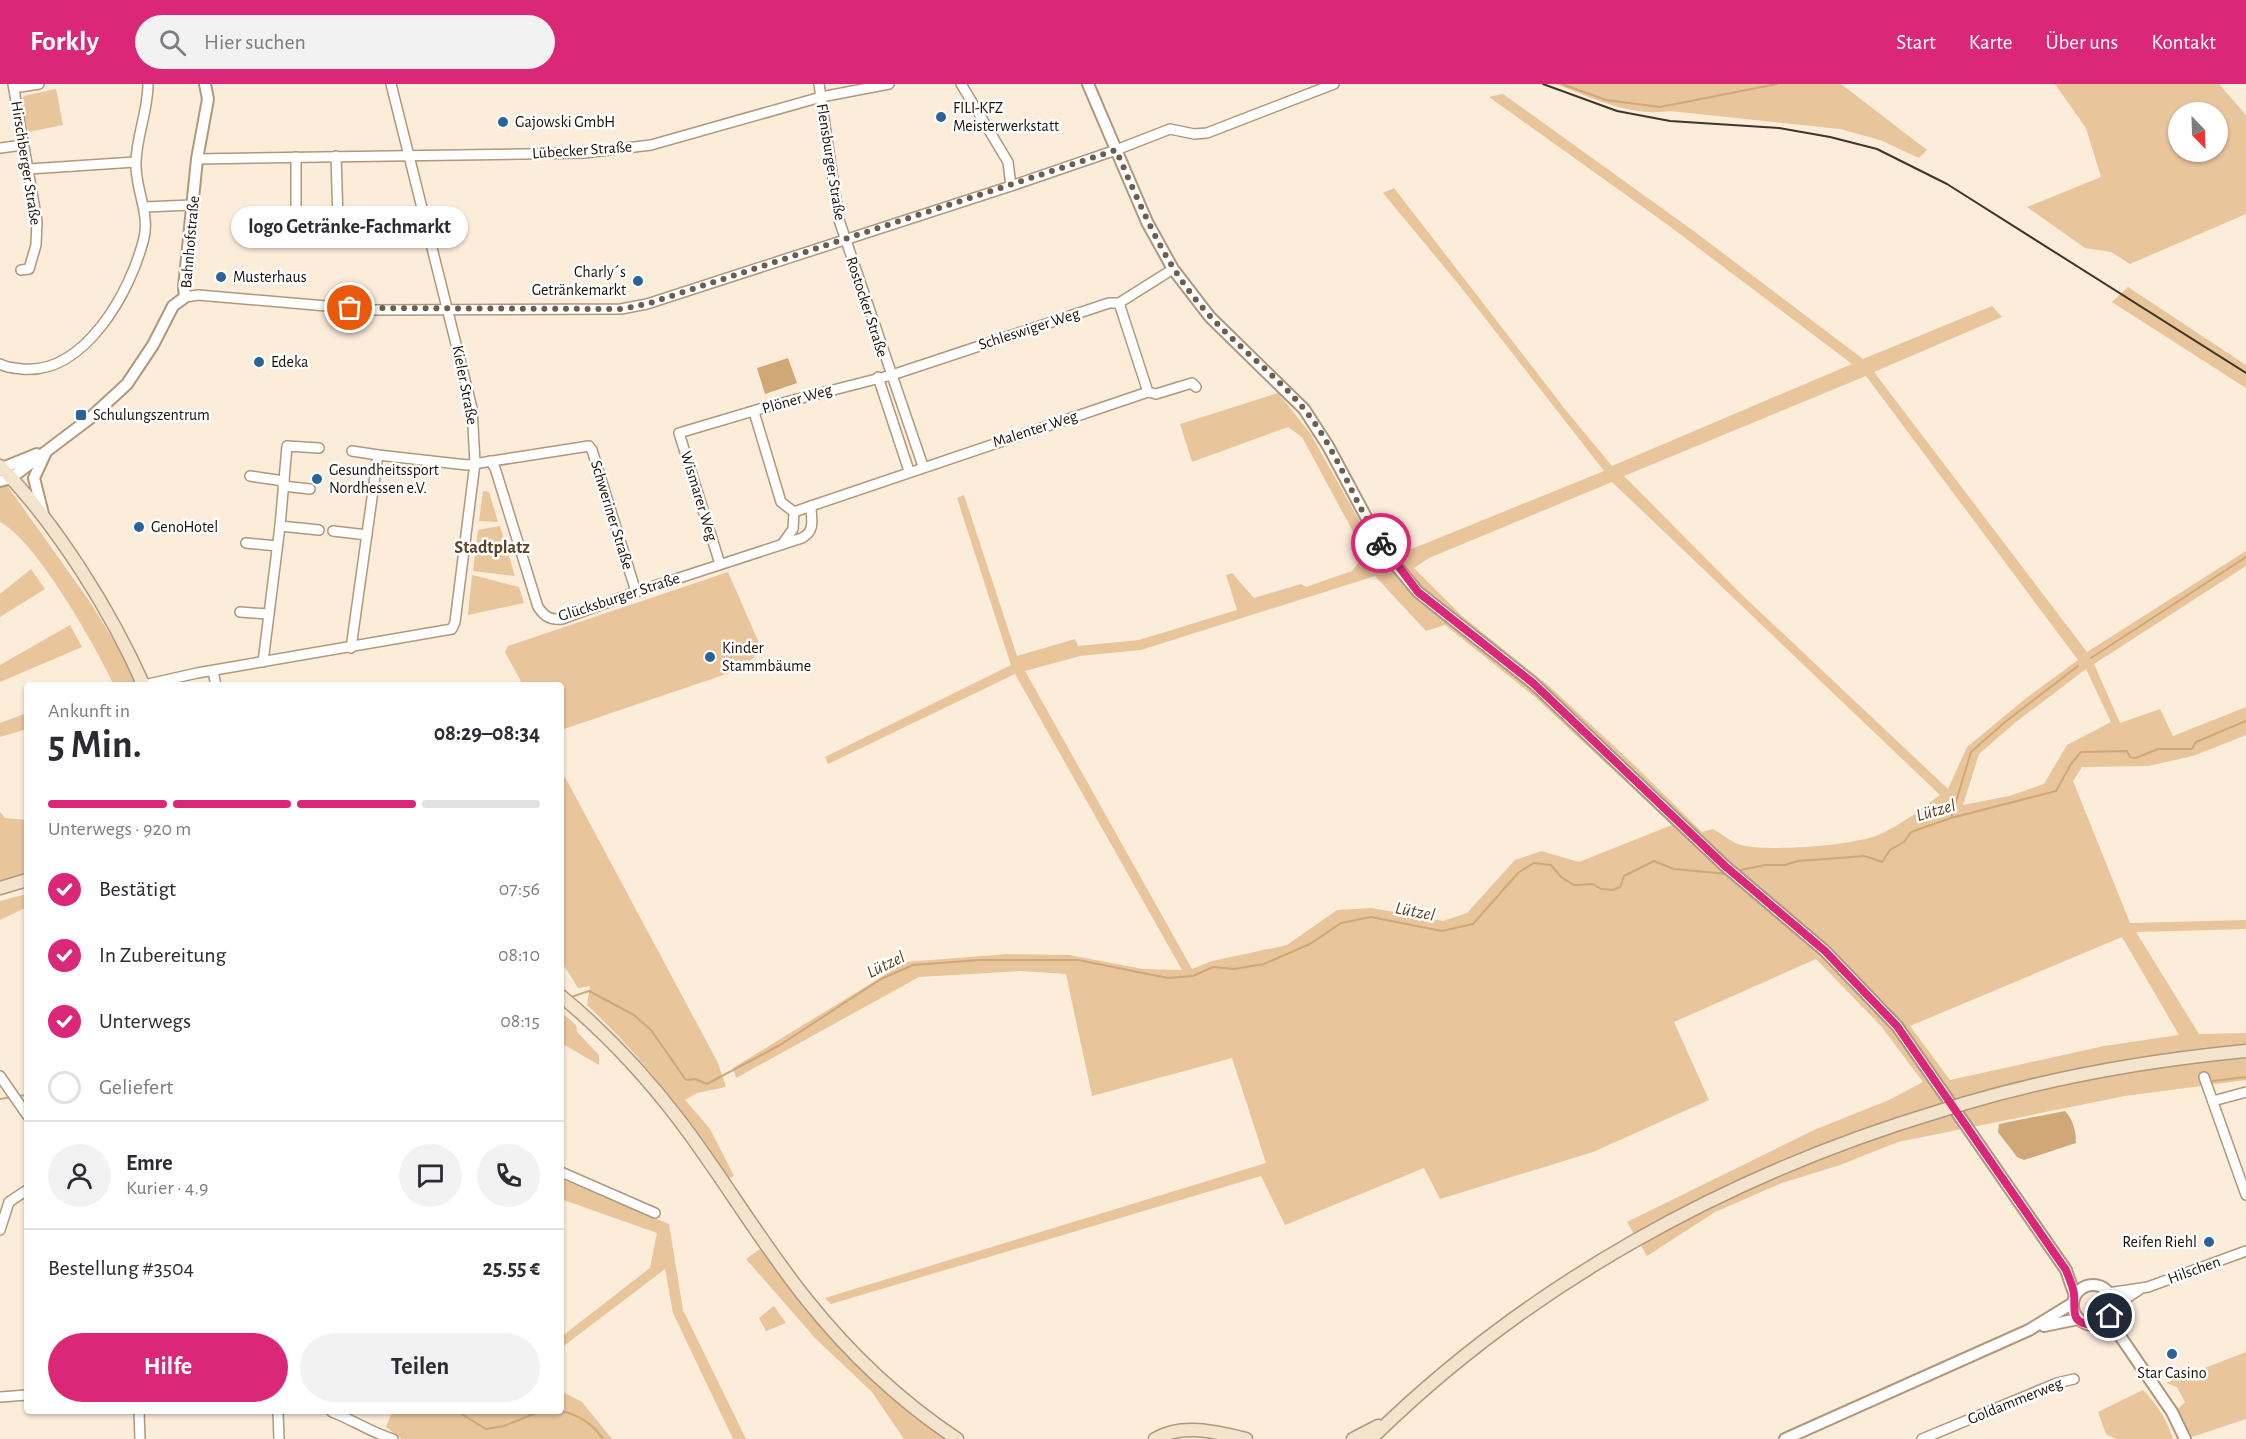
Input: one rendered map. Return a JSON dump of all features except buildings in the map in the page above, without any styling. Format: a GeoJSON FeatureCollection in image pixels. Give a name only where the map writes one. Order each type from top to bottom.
{"type":"FeatureCollection","features":[{"type":"Feature","properties":{"kind":"main road"},"geometry":{"type":"LineString","coordinates":[[3,472],[45,521],[97,597],[142,682]]}},
{"type":"Feature","properties":{"kind":"main road"},"geometry":{"type":"LineString","coordinates":[[0,888],[24,881]]}},
{"type":"Feature","properties":{"kind":"main road"},"geometry":{"type":"LineString","coordinates":[[564,998],[580,1011],[633,1064],[680,1122],[806,1299],[841,1341],[880,1379],[932,1422],[957,1439]]}},
{"type":"Feature","properties":{"kind":"main road"},"geometry":{"type":"LineString","coordinates":[[1371,1439],[1390,1420],[1484,1342],[1562,1284],[1661,1227],[1757,1178],[1874,1132],[2029,1086],[2108,1069],[2246,1051]]}},
{"type":"Feature","properties":{"kind":"main road"},"geometry":{"type":"LineString","coordinates":[[1353,1439],[1390,1420]]}},
{"type":"Feature","properties":{"kind":"main road"},"geometry":{"type":"LineString","coordinates":[[1155,1439],[1182,1430],[1206,1431],[1246,1439]]}},
{"type":"Feature","properties":{"kind":"main road"},"geometry":{"type":"LineString","coordinates":[[1168,1439],[1185,1435],[1224,1439]]}},
{"type":"Feature","properties":{"kind":"street"},"geometry":{"type":"LineString","coordinates":[[14,86],[39,84]]}},
{"type":"Feature","properties":{"kind":"street"},"geometry":{"type":"LineString","coordinates":[[0,364],[7,368],[38,370],[56,365],[84,347],[127,284],[144,237],[144,207],[135,162],[148,99],[148,84]]}},
{"type":"Feature","properties":{"kind":"street","name":"Bahnhofstraße"},"geometry":{"type":"LineString","coordinates":[[3,472],[46,452],[127,384],[153,345],[173,306],[185,297],[184,287],[197,159],[208,99],[205,84]]}},
{"type":"Feature","properties":{"kind":"street","name":"Kieler Straße"},"geometry":{"type":"LineString","coordinates":[[158,682],[213,670],[351,648],[452,628],[455,622],[475,463],[472,408],[392,84]]}},
{"type":"Feature","properties":{"kind":"street","name":"Flensburger Straße"},"geometry":{"type":"LineString","coordinates":[[819,84],[839,220],[845,240]]}},
{"type":"Feature","properties":{"kind":"street"},"geometry":{"type":"LineString","coordinates":[[821,97],[889,84]]}},
{"type":"Feature","properties":{"kind":"street"},"geometry":{"type":"LineString","coordinates":[[961,84],[1008,162],[1011,186]]}},
{"type":"Feature","properties":{"kind":"street"},"geometry":{"type":"LineString","coordinates":[[1088,84],[1151,231],[1173,269],[1210,316],[1310,418],[1328,446],[1372,530],[1395,564],[1418,592],[1533,683],[1725,866],[1825,951],[1897,1026],[2066,1270],[2087,1286],[2099,1286],[2108,1293],[2116,1330],[2172,1412],[2185,1439]]}},
{"type":"Feature","properties":{"kind":"street","name":"Rostocker Straße"},"geometry":{"type":"LineString","coordinates":[[185,297],[198,295],[373,310],[621,309],[675,296],[1011,186],[1170,129],[1194,134],[1207,133],[1320,87],[1334,84]]}},
{"type":"Feature","properties":{"kind":"street","name":"Hirschberger Straße"},"geometry":{"type":"LineString","coordinates":[[14,86],[37,221],[36,245],[29,269],[21,270]]}},
{"type":"Feature","properties":{"kind":"street","name":"Lübecker Straße"},"geometry":{"type":"LineString","coordinates":[[197,159],[584,153],[651,145],[821,97]]}},
{"type":"Feature","properties":{"kind":"street"},"geometry":{"type":"LineString","coordinates":[[0,148],[23,145]]}},
{"type":"Feature","properties":{"kind":"street"},"geometry":{"type":"LineString","coordinates":[[336,156],[338,220]]}},
{"type":"Feature","properties":{"kind":"street"},"geometry":{"type":"LineString","coordinates":[[296,157],[296,221],[392,218]]}},
{"type":"Feature","properties":{"kind":"street"},"geometry":{"type":"LineString","coordinates":[[29,169],[135,162]]}},
{"type":"Feature","properties":{"kind":"street"},"geometry":{"type":"LineString","coordinates":[[144,207],[192,205]]}},
{"type":"Feature","properties":{"kind":"street","name":"Rostocker Straße"},"geometry":{"type":"LineString","coordinates":[[845,240],[892,375]]}},
{"type":"Feature","properties":{"kind":"street","name":"Schleswiger Weg"},"geometry":{"type":"LineString","coordinates":[[878,377],[892,375],[1109,303],[1119,303],[1173,269]]}},
{"type":"Feature","properties":{"kind":"street"},"geometry":{"type":"LineString","coordinates":[[1119,303],[1148,392]]}},
{"type":"Feature","properties":{"kind":"street"},"geometry":{"type":"LineString","coordinates":[[783,543],[793,529],[794,512],[923,466],[892,375]]}},
{"type":"Feature","properties":{"kind":"street"},"geometry":{"type":"LineString","coordinates":[[878,377],[909,471]]}},
{"type":"Feature","properties":{"kind":"street","name":"Plöner Weg"},"geometry":{"type":"LineString","coordinates":[[794,512],[782,502],[754,412],[878,377]]}},
{"type":"Feature","properties":{"kind":"street","name":"Malenter Weg"},"geometry":{"type":"LineString","coordinates":[[923,466],[1148,392],[1156,394],[1192,383],[1196,387]]}},
{"type":"Feature","properties":{"kind":"street","name":"Wismarer Weg"},"geometry":{"type":"LineString","coordinates":[[720,564],[679,434],[754,412]]}},
{"type":"Feature","properties":{"kind":"street"},"geometry":{"type":"LineString","coordinates":[[263,662],[278,546],[287,446],[319,448]]}},
{"type":"Feature","properties":{"kind":"street","name":"Schweriner Straße"},"geometry":{"type":"LineString","coordinates":[[351,451],[466,465],[589,446],[636,592]]}},
{"type":"Feature","properties":{"kind":"street"},"geometry":{"type":"LineString","coordinates":[[45,521],[34,478],[46,452]]}},
{"type":"Feature","properties":{"kind":"street"},"geometry":{"type":"LineString","coordinates":[[351,648],[378,455]]}},
{"type":"Feature","properties":{"kind":"street","name":"Glücksburger Straße"},"geometry":{"type":"LineString","coordinates":[[490,461],[495,468],[538,607],[551,620],[562,619],[636,592],[802,538],[810,534],[813,526],[811,506]]}},
{"type":"Feature","properties":{"kind":"street"},"geometry":{"type":"LineString","coordinates":[[250,476],[310,489]]}},
{"type":"Feature","properties":{"kind":"street"},"geometry":{"type":"LineString","coordinates":[[280,526],[319,530]]}},
{"type":"Feature","properties":{"kind":"street"},"geometry":{"type":"LineString","coordinates":[[333,531],[367,535]]}},
{"type":"Feature","properties":{"kind":"street"},"geometry":{"type":"LineString","coordinates":[[246,543],[278,546]]}},
{"type":"Feature","properties":{"kind":"street"},"geometry":{"type":"LineString","coordinates":[[240,612],[268,614]]}},
{"type":"Feature","properties":{"kind":"street"},"geometry":{"type":"LineString","coordinates":[[213,670],[215,682]]}},
{"type":"Feature","properties":{"kind":"street"},"geometry":{"type":"LineString","coordinates":[[0,1076],[24,1111]]}},
{"type":"Feature","properties":{"kind":"street"},"geometry":{"type":"LineString","coordinates":[[2204,1077],[2246,1195]]}},
{"type":"Feature","properties":{"kind":"street"},"geometry":{"type":"LineString","coordinates":[[2213,1101],[2246,1092]]}},
{"type":"Feature","properties":{"kind":"street"},"geometry":{"type":"LineString","coordinates":[[564,1173],[656,1214]]}},
{"type":"Feature","properties":{"kind":"street"},"geometry":{"type":"LineString","coordinates":[[0,1230],[9,1202],[24,1192]]}},
{"type":"Feature","properties":{"kind":"street"},"geometry":{"type":"LineString","coordinates":[[0,1194],[9,1202]]}},
{"type":"Feature","properties":{"kind":"street","name":"Hilschen"},"geometry":{"type":"LineString","coordinates":[[2108,1293],[2141,1289],[2246,1251]]}},
{"type":"Feature","properties":{"kind":"street"},"geometry":{"type":"LineString","coordinates":[[2066,1270],[2078,1319],[2108,1333],[2157,1390]]}},
{"type":"Feature","properties":{"kind":"street"},"geometry":{"type":"LineString","coordinates":[[1785,1439],[2029,1330],[2074,1300],[2087,1286]]}},
{"type":"Feature","properties":{"kind":"street","name":"Hilschen"},"geometry":{"type":"LineString","coordinates":[[2111,1312],[2141,1289]]}},
{"type":"Feature","properties":{"kind":"street"},"geometry":{"type":"LineString","coordinates":[[2095,1325],[2111,1312]]}},
{"type":"Feature","properties":{"kind":"street"},"geometry":{"type":"LineString","coordinates":[[2029,1330],[2078,1319]]}},
{"type":"Feature","properties":{"kind":"street","name":"Goldammerweg"},"geometry":{"type":"LineString","coordinates":[[1922,1439],[1945,1434],[2057,1383],[2074,1379]]}},
{"type":"Feature","properties":{"kind":"street"},"geometry":{"type":"LineString","coordinates":[[0,1397],[24,1395]]}},
{"type":"Feature","properties":{"kind":"street"},"geometry":{"type":"LineString","coordinates":[[139,1414],[140,1439]]}},
{"type":"Feature","properties":{"kind":"street"},"geometry":{"type":"LineString","coordinates":[[278,1414],[279,1439]]}},
{"type":"Feature","properties":{"kind":"street"},"geometry":{"type":"LineString","coordinates":[[337,1414],[352,1420],[379,1437],[393,1439]]}},
{"type":"Feature","properties":{"kind":"shaded area"},"geometry":{"type":"Polygon","coordinates":[[[1556,84],[1841,84],[1927,150],[1919,158],[1880,140],[1840,129],[1670,111],[1626,109],[1556,84]]]}},
{"type":"Feature","properties":{"kind":"shaded area"},"geometry":{"type":"Polygon","coordinates":[[[2055,84],[2219,84],[2246,115],[2246,214],[2130,264],[2111,252],[2085,248],[2027,207],[2101,177],[2086,128],[2055,84]]]}},
{"type":"Feature","properties":{"kind":"shaded area"},"geometry":{"type":"Polygon","coordinates":[[[56,89],[63,125],[28,132],[21,101],[24,96],[56,89]]]}},
{"type":"Feature","properties":{"kind":"shaded area"},"geometry":{"type":"Polygon","coordinates":[[[1503,94],[1695,232],[1863,359],[1992,306],[2002,317],[1874,372],[2087,652],[2246,551],[2246,566],[2094,664],[2120,723],[2160,709],[2173,736],[2246,707],[2246,735],[2193,756],[2148,766],[2082,767],[2073,781],[2130,923],[2246,920],[2246,929],[2136,932],[2199,1034],[2246,1033],[2246,1080],[2125,1096],[1898,1142],[1840,1165],[1782,1183],[1715,1212],[1647,1256],[1627,1222],[1814,1130],[1889,1100],[1923,1082],[1881,1026],[1816,959],[1674,1022],[1709,1100],[1593,1152],[1440,1199],[1424,1168],[1285,1225],[1261,1176],[831,1304],[825,1298],[1266,1163],[1232,1058],[1092,1096],[1066,974],[1021,971],[919,977],[736,1078],[733,1068],[906,962],[1008,954],[1069,955],[1143,969],[1182,970],[1015,674],[828,764],[825,757],[1011,665],[957,498],[964,495],[1017,656],[1075,639],[1078,646],[1139,640],[1237,610],[1226,575],[1232,573],[1254,598],[1301,584],[1306,587],[1352,571],[1365,554],[1302,437],[1288,427],[1192,462],[1180,424],[1278,393],[1310,433],[1382,561],[1604,471],[1460,286],[1383,193],[1394,188],[1568,413],[1612,466],[1852,364],[1668,225],[1489,97],[1503,94]],[[1866,376],[1624,476],[1741,594],[1948,789],[1967,747],[2025,699],[2078,660],[1866,376]],[[1612,482],[1429,558],[1414,568],[1462,616],[1549,686],[1702,832],[1713,829],[1737,844],[1758,847],[1812,846],[1850,842],[1866,839],[1886,831],[1940,795],[1612,482]],[[1375,576],[1141,650],[1080,656],[1025,671],[1192,969],[1212,961],[1287,945],[1337,910],[1372,908],[1443,921],[1467,913],[1515,860],[1541,851],[1579,862],[1672,825],[1535,697],[1445,625],[1426,631],[1375,576]],[[2086,669],[2016,722],[1979,754],[1963,805],[2009,796],[2044,784],[2067,745],[2111,722],[2086,669]],[[2122,937],[1910,1026],[1950,1080],[2104,1046],[2179,1035],[2122,937]]]}},
{"type":"Feature","properties":{"kind":"shaded area"},"geometry":{"type":"Polygon","coordinates":[[[2128,287],[2246,365],[2246,388],[2112,302],[2128,287]]]}},
{"type":"Feature","properties":{"kind":"shaded area"},"geometry":{"type":"Polygon","coordinates":[[[788,358],[797,383],[765,394],[757,368],[788,358]]]}},
{"type":"Feature","properties":{"kind":"shaded area"},"geometry":{"type":"Polygon","coordinates":[[[6,484],[90,602],[137,682],[112,682],[80,621],[47,571],[14,533],[0,522],[0,485],[6,484]]]}},
{"type":"Feature","properties":{"kind":"shaded area"},"geometry":{"type":"Polygon","coordinates":[[[483,491],[489,492],[498,522],[479,521],[483,491]]]}},
{"type":"Feature","properties":{"kind":"shaded area"},"geometry":{"type":"Polygon","coordinates":[[[500,526],[515,576],[473,571],[478,530],[500,526]]]}},
{"type":"Feature","properties":{"kind":"shaded area"},"geometry":{"type":"Polygon","coordinates":[[[31,569],[45,589],[0,617],[0,594],[31,569]]]}},
{"type":"Feature","properties":{"kind":"shaded area"},"geometry":{"type":"Polygon","coordinates":[[[728,572],[762,650],[741,669],[564,729],[564,682],[521,682],[505,652],[508,646],[728,572]]]}},
{"type":"Feature","properties":{"kind":"shaded area"},"geometry":{"type":"Polygon","coordinates":[[[472,575],[519,587],[524,603],[468,615],[472,575]]]}},
{"type":"Feature","properties":{"kind":"shaded area"},"geometry":{"type":"Polygon","coordinates":[[[70,625],[82,647],[0,682],[0,665],[70,625]]]}},
{"type":"Feature","properties":{"kind":"shaded area"},"geometry":{"type":"Polygon","coordinates":[[[24,714],[24,730],[0,737],[0,723],[24,714]]]}},
{"type":"Feature","properties":{"kind":"shaded area"},"geometry":{"type":"Polygon","coordinates":[[[564,778],[718,1063],[726,1087],[697,1093],[685,1100],[710,1129],[734,1176],[727,1179],[696,1132],[662,1087],[607,1024],[587,1005],[590,986],[578,988],[564,966],[564,778]]]}},
{"type":"Feature","properties":{"kind":"shaded area"},"geometry":{"type":"Polygon","coordinates":[[[0,812],[5,818],[24,820],[24,874],[0,881],[0,812]]]}},
{"type":"Feature","properties":{"kind":"shaded area"},"geometry":{"type":"Polygon","coordinates":[[[24,895],[24,908],[0,920],[0,901],[24,895]]]}},
{"type":"Feature","properties":{"kind":"shaded area"},"geometry":{"type":"Polygon","coordinates":[[[564,1015],[576,1025],[577,1032],[599,1055],[599,1065],[564,1045],[564,1015]]]}},
{"type":"Feature","properties":{"kind":"shaded area"},"geometry":{"type":"Polygon","coordinates":[[[2065,1111],[2074,1126],[2076,1143],[2024,1160],[2017,1157],[1998,1132],[1999,1124],[2065,1111]]]}},
{"type":"Feature","properties":{"kind":"shaded area"},"geometry":{"type":"Polygon","coordinates":[[[564,1180],[669,1224],[683,1310],[746,1439],[733,1439],[673,1313],[665,1269],[564,1346],[564,1335],[650,1268],[657,1233],[564,1200],[564,1180]]]}},
{"type":"Feature","properties":{"kind":"shaded area"},"geometry":{"type":"Polygon","coordinates":[[[760,1249],[818,1324],[852,1360],[908,1409],[948,1439],[904,1439],[872,1392],[815,1338],[746,1259],[760,1249]]]}},
{"type":"Feature","properties":{"kind":"shaded area"},"geometry":{"type":"Polygon","coordinates":[[[774,1306],[786,1323],[766,1331],[759,1318],[774,1306]]]}},
{"type":"Feature","properties":{"kind":"shaded area"},"geometry":{"type":"Polygon","coordinates":[[[2246,1352],[2246,1419],[2192,1437],[2177,1410],[2185,1402],[2177,1387],[2166,1383],[2246,1352]]]}},
{"type":"Feature","properties":{"kind":"shaded area"},"geometry":{"type":"Polygon","coordinates":[[[2143,1390],[2161,1413],[2173,1439],[2116,1439],[2106,1434],[2098,1412],[2143,1390]]]}},
{"type":"Feature","properties":{"kind":"shaded area"},"geometry":{"type":"Polygon","coordinates":[[[564,1393],[582,1402],[612,1439],[402,1439],[386,1427],[391,1414],[564,1414],[564,1393]]]}},
{"type":"Feature","properties":{"kind":"waterway"},"geometry":{"type":"LineString","coordinates":[[1562,84],[1606,100],[1660,107],[1777,84]]}},
{"type":"Feature","properties":{"kind":"waterway"},"geometry":{"type":"LineString","coordinates":[[2091,658],[2246,557]]}},
{"type":"Feature","properties":{"kind":"waterway"},"geometry":{"type":"LineString","coordinates":[[1951,818],[1971,752],[2005,722],[2078,666]]}},
{"type":"Feature","properties":{"kind":"waterway","name":"Lützel"},"geometry":{"type":"LineString","coordinates":[[1736,871],[1765,865],[1785,865],[1798,861],[1865,856],[1882,862],[1890,850],[1904,842],[1911,832],[1951,818],[2056,791],[2071,764],[2081,752],[2127,751],[2130,757],[2136,758],[2158,749],[2192,749],[2196,742],[2246,721]]}},
{"type":"Feature","properties":{"kind":"waterway","name":"Lützel"},"geometry":{"type":"LineString","coordinates":[[571,997],[589,991],[634,1015],[651,1030],[686,1080],[695,1079],[707,1084],[780,1045],[881,979],[913,965],[979,960],[1078,960],[1168,978],[1193,976],[1213,967],[1234,969],[1264,964],[1310,944],[1341,923],[1371,917],[1442,931],[1473,924],[1519,872],[1534,863],[1551,865],[1561,877],[1574,885],[1593,884],[1601,889],[1612,890],[1620,887],[1624,876],[1654,861],[1674,869],[1727,874]]}},
{"type":"Feature","properties":{"kind":"waterway"},"geometry":{"type":"LineString","coordinates":[[2213,1081],[2246,1077]]}},
{"type":"Feature","properties":{"kind":"waterway"},"geometry":{"type":"LineString","coordinates":[[18,1096],[24,1095]]}},
{"type":"Feature","properties":{"kind":"waterway"},"geometry":{"type":"LineString","coordinates":[[0,1099],[12,1097]]}},
{"type":"Feature","properties":{"kind":"waterway"},"geometry":{"type":"LineString","coordinates":[[564,1412],[585,1421],[603,1439]]}},
{"type":"Feature","properties":{"kind":"waterway"},"geometry":{"type":"LineString","coordinates":[[461,1414],[486,1429],[504,1426],[534,1414]]}},
{"type":"Feature","properties":{"kind":"railway"},"geometry":{"type":"LineString","coordinates":[[1543,84],[1617,111],[1670,121],[1779,128],[1830,137],[1877,149],[1947,184],[2246,373]]}},
{"type":"Feature","properties":{"kind":"way so far"},"geometry":{"type":"LineString","coordinates":[[350,308],[373,310],[621,309],[647,304],[1116,150],[1151,231],[1173,269],[1210,316],[1304,409],[1328,446],[1381,543]]}},
{"type":"Feature","properties":{"kind":"place","name":"FILI-KFZ Meisterwerkstatt"},"geometry":{"type":"Point","coordinates":[941,117]}},
{"type":"Feature","properties":{"kind":"place","name":"Gajowski GmbH"},"geometry":{"type":"Point","coordinates":[503,122]}},
{"type":"Feature","properties":{"kind":"place","name":"Musterhaus"},"geometry":{"type":"Point","coordinates":[221,277]}},
{"type":"Feature","properties":{"kind":"place","name":"Charly´s Getränkemarkt"},"geometry":{"type":"Point","coordinates":[638,281]}},
{"type":"Feature","properties":{"kind":"place","name":"logo Getränke-Fachmarkt"},"geometry":{"type":"Point","coordinates":[350,308]}},
{"type":"Feature","properties":{"kind":"place","name":"Edeka"},"geometry":{"type":"Point","coordinates":[259,362]}},
{"type":"Feature","properties":{"kind":"place","name":"Schulungszentrum"},"geometry":{"type":"Point","coordinates":[81,415]}},
{"type":"Feature","properties":{"kind":"place","name":"Gesundheitssport Nordhessen e.V."},"geometry":{"type":"Point","coordinates":[317,479]}},
{"type":"Feature","properties":{"kind":"place","name":"GenoHotel"},"geometry":{"type":"Point","coordinates":[139,527]}},
{"type":"Feature","properties":{"kind":"place","name":"Kinder Stammbäume"},"geometry":{"type":"Point","coordinates":[710,657]}},
{"type":"Feature","properties":{"kind":"place","name":"Reifen Riehl"},"geometry":{"type":"Point","coordinates":[2209,1242]}},
{"type":"Feature","properties":{"kind":"place","name":"Star Casino"},"geometry":{"type":"Point","coordinates":[2172,1354]}},
{"type":"Feature","properties":{"kind":"district","name":"Stadtplatz"},"geometry":{"type":"Point","coordinates":[492,548]}},
{"type":"Feature","properties":{"kind":"route"},"geometry":{"type":"LineString","coordinates":[[1381,543],[1418,592],[1533,683],[1725,866],[1825,951],[1897,1026],[2066,1270],[2075,1296],[2073,1309],[2078,1319],[2083,1323],[2095,1325],[2101,1324],[2110,1316]]}}]}
